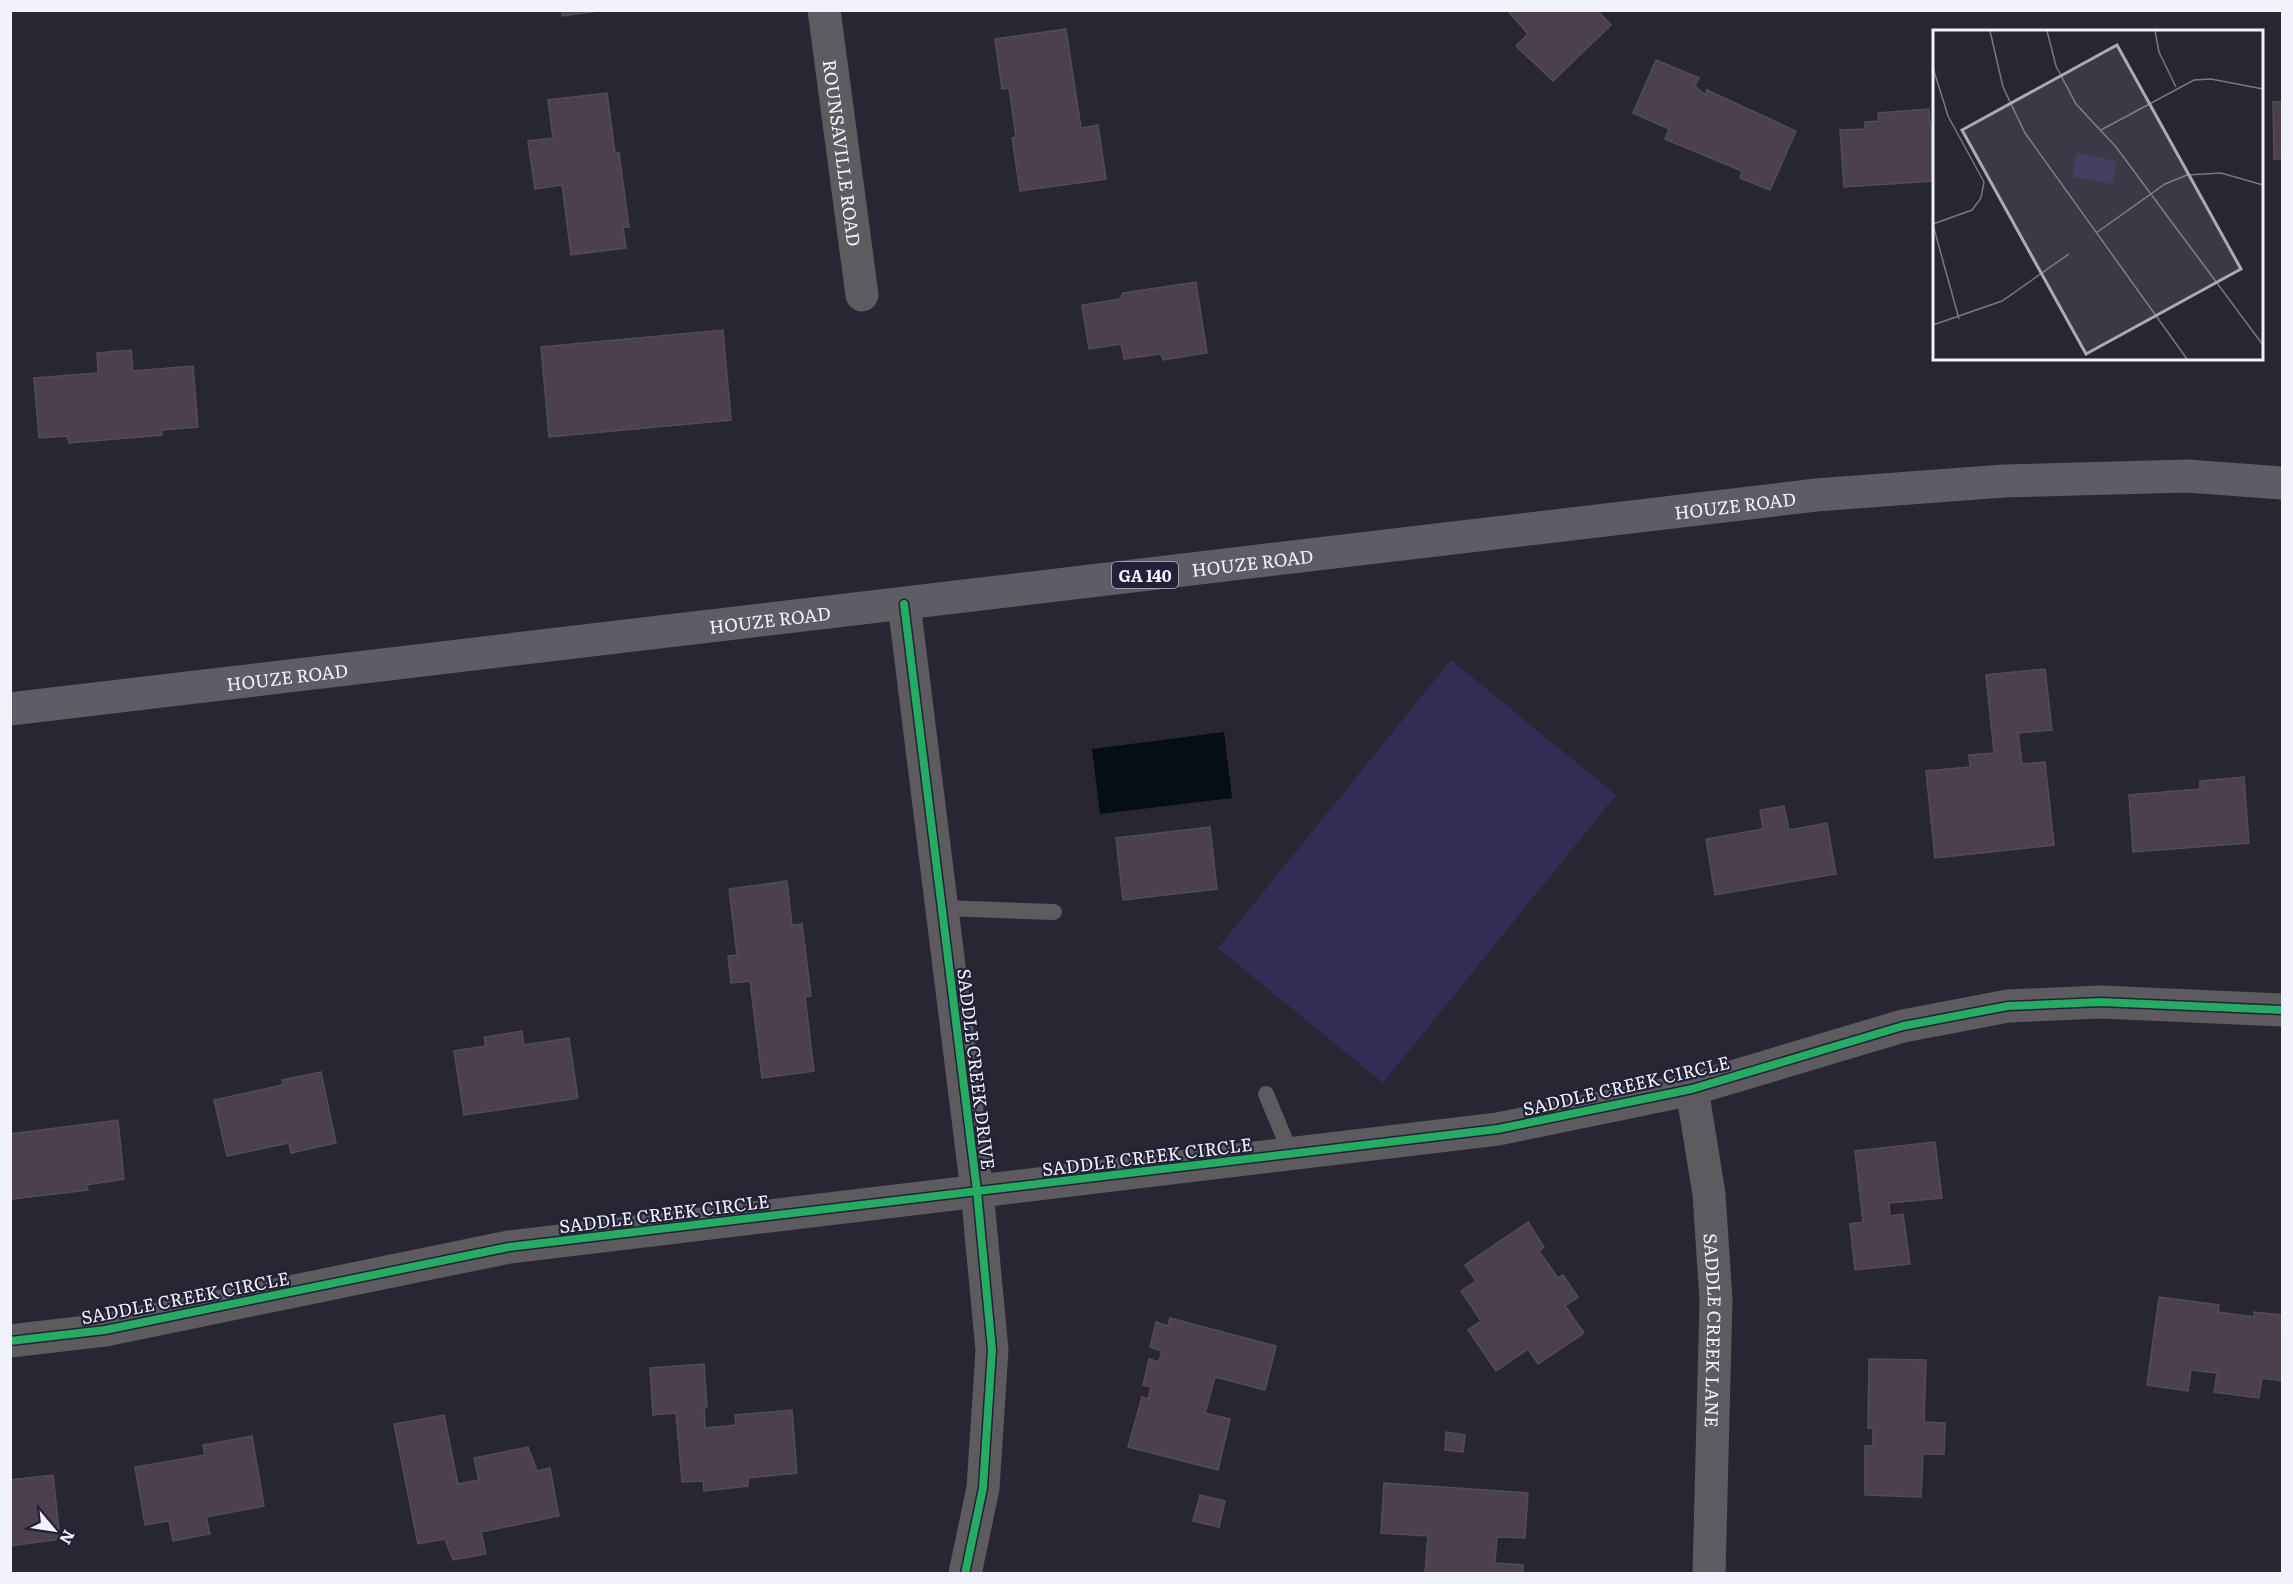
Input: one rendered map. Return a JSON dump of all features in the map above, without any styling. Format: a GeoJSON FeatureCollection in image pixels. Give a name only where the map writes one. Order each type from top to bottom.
{"type":"FeatureCollection","features":[{"type":"Feature","properties":{"kind":"main road","name":"HOUZE ROAD"},"geometry":{"type":"LineString","coordinates":[[10,709],[1816,495],[2004,481],[2187,476],[2283,483]]}},
{"type":"Feature","properties":{"kind":"street","name":"ROUNSAVILLE ROAD"},"geometry":{"type":"LineString","coordinates":[[824,10],[862,295]]}},
{"type":"Feature","properties":{"kind":"street","name":"SADDLE CREEK DRIVE"},"geometry":{"type":"LineString","coordinates":[[904,604],[977,1191],[992,1350],[983,1488],[964,1574]]}},
{"type":"Feature","properties":{"kind":"street","name":"SADDLE CREEK CIRCLE"},"geometry":{"type":"LineString","coordinates":[[10,1341],[105,1330],[509,1247],[1498,1129],[1692,1089],[1903,1026],[2008,1006],[2101,1002],[2283,1010]]}},
{"type":"Feature","properties":{"kind":"street","name":"SADDLE CREEK LANE"},"geometry":{"type":"LineString","coordinates":[[1692,1089],[1709,1194],[1716,1300],[1709,1574]]}},
{"type":"Feature","properties":{"kind":"lane"},"geometry":{"type":"LineString","coordinates":[[942,908],[1054,912]]}},
{"type":"Feature","properties":{"kind":"lane"},"geometry":{"type":"LineString","coordinates":[[1266,1094],[1292,1154]]}},
{"type":"Feature","properties":{"kind":"shaded area"},"geometry":{"type":"Polygon","coordinates":[[[1451,660],[1616,795],[1383,1083],[1218,948],[1451,660]]]}},
{"type":"Feature","properties":{"kind":"shaded area"},"geometry":{"type":"Polygon","coordinates":[[[1224,732],[1232,798],[1100,814],[1092,749],[1224,732]]]}},
{"type":"Feature","properties":{"kind":"building"},"geometry":{"type":"Polygon","coordinates":[[[562,10],[606,10],[562,16],[562,10]]]}},
{"type":"Feature","properties":{"kind":"building"},"geometry":{"type":"Polygon","coordinates":[[[1507,10],[1597,10],[1611,25],[1553,81],[1516,46],[1528,34],[1507,10]]]}},
{"type":"Feature","properties":{"kind":"building"},"geometry":{"type":"Polygon","coordinates":[[[1066,29],[1081,128],[1098,125],[1106,179],[1020,191],[1012,138],[1016,137],[1009,88],[1002,89],[995,39],[1066,29]]]}},
{"type":"Feature","properties":{"kind":"building"},"geometry":{"type":"Polygon","coordinates":[[[1656,60],[1699,78],[1695,86],[1705,95],[1707,90],[1796,131],[1770,190],[1740,178],[1742,171],[1665,139],[1669,129],[1633,113],[1656,60]]]}},
{"type":"Feature","properties":{"kind":"building"},"geometry":{"type":"Polygon","coordinates":[[[607,93],[615,153],[619,153],[629,227],[623,227],[626,248],[571,255],[562,185],[535,189],[528,141],[553,138],[548,100],[607,93]]]}},
{"type":"Feature","properties":{"kind":"building"},"geometry":{"type":"Polygon","coordinates":[[[2273,102],[2282,102],[2282,159],[2274,159],[2273,102]]]}},
{"type":"Feature","properties":{"kind":"building"},"geometry":{"type":"Polygon","coordinates":[[[1929,109],[1930,125],[1933,125],[1933,181],[1844,187],[1840,130],[1865,129],[1865,122],[1879,121],[1878,113],[1929,109]]]}},
{"type":"Feature","properties":{"kind":"building"},"geometry":{"type":"Polygon","coordinates":[[[1196,282],[1207,353],[1163,360],[1161,354],[1124,359],[1121,344],[1089,349],[1082,305],[1120,299],[1123,293],[1196,282]]]}},
{"type":"Feature","properties":{"kind":"building"},"geometry":{"type":"Polygon","coordinates":[[[723,330],[731,420],[549,437],[541,347],[723,330]]]}},
{"type":"Feature","properties":{"kind":"building"},"geometry":{"type":"Polygon","coordinates":[[[131,350],[133,371],[193,366],[198,427],[162,430],[162,435],[69,443],[67,436],[39,438],[34,378],[98,373],[97,353],[131,350]]]}},
{"type":"Feature","properties":{"kind":"building"},"geometry":{"type":"Polygon","coordinates":[[[2045,669],[2052,730],[2018,733],[2022,764],[2045,762],[2054,845],[1935,858],[1926,771],[1970,767],[1969,755],[1994,753],[1986,675],[2045,669]]]}},
{"type":"Feature","properties":{"kind":"building"},"geometry":{"type":"Polygon","coordinates":[[[2244,777],[2249,843],[2133,852],[2129,795],[2200,789],[2200,781],[2244,777]]]}},
{"type":"Feature","properties":{"kind":"building"},"geometry":{"type":"Polygon","coordinates":[[[1784,806],[1789,830],[1827,823],[1836,874],[1715,895],[1706,839],[1763,829],[1760,810],[1784,806]]]}},
{"type":"Feature","properties":{"kind":"building"},"geometry":{"type":"Polygon","coordinates":[[[1210,827],[1217,889],[1123,900],[1116,838],[1210,827]]]}},
{"type":"Feature","properties":{"kind":"building"},"geometry":{"type":"Polygon","coordinates":[[[787,881],[792,925],[802,924],[811,996],[805,997],[814,1071],[762,1078],[750,981],[731,983],[728,956],[737,955],[729,889],[787,881]]]}},
{"type":"Feature","properties":{"kind":"building"},"geometry":{"type":"Polygon","coordinates":[[[522,1031],[524,1045],[569,1038],[578,1098],[464,1115],[454,1051],[486,1046],[484,1037],[522,1031]]]}},
{"type":"Feature","properties":{"kind":"building"},"geometry":{"type":"Polygon","coordinates":[[[321,1072],[336,1143],[291,1153],[289,1143],[227,1156],[214,1100],[283,1085],[282,1080],[321,1072]]]}},
{"type":"Feature","properties":{"kind":"building"},"geometry":{"type":"Polygon","coordinates":[[[118,1120],[124,1179],[86,1185],[88,1190],[12,1199],[10,1134],[118,1120]]]}},
{"type":"Feature","properties":{"kind":"building"},"geometry":{"type":"Polygon","coordinates":[[[1935,1142],[1942,1198],[1889,1203],[1890,1216],[1903,1214],[1910,1264],[1855,1270],[1850,1224],[1863,1222],[1855,1151],[1935,1142]]]}},
{"type":"Feature","properties":{"kind":"building"},"geometry":{"type":"Polygon","coordinates":[[[1528,1222],[1544,1247],[1539,1251],[1558,1278],[1563,1275],[1578,1297],[1565,1306],[1584,1333],[1538,1364],[1528,1349],[1496,1371],[1468,1330],[1481,1321],[1461,1291],[1476,1281],[1465,1265],[1528,1222]]]}},
{"type":"Feature","properties":{"kind":"building"},"geometry":{"type":"Polygon","coordinates":[[[2159,1297],[2219,1305],[2218,1312],[2254,1317],[2254,1312],[2282,1315],[2282,1381],[2262,1378],[2259,1398],[2214,1392],[2217,1373],[2191,1370],[2188,1391],[2147,1385],[2159,1297]]]}},
{"type":"Feature","properties":{"kind":"building"},"geometry":{"type":"Polygon","coordinates":[[[1170,1318],[1276,1346],[1265,1390],[1215,1377],[1205,1413],[1230,1419],[1218,1470],[1128,1447],[1142,1397],[1148,1399],[1151,1387],[1143,1385],[1149,1359],[1159,1362],[1162,1351],[1150,1347],[1156,1322],[1168,1326],[1170,1318]]]}},
{"type":"Feature","properties":{"kind":"building"},"geometry":{"type":"Polygon","coordinates":[[[1869,1359],[1926,1360],[1924,1422],[1945,1423],[1944,1454],[1923,1454],[1921,1497],[1865,1495],[1865,1446],[1873,1446],[1873,1428],[1868,1428],[1869,1359]]]}},
{"type":"Feature","properties":{"kind":"building"},"geometry":{"type":"Polygon","coordinates":[[[704,1364],[707,1407],[704,1407],[705,1428],[736,1425],[735,1415],[792,1410],[797,1473],[748,1478],[748,1486],[704,1491],[703,1481],[682,1482],[676,1413],[653,1415],[650,1368],[704,1364]]]}},
{"type":"Feature","properties":{"kind":"building"},"geometry":{"type":"Polygon","coordinates":[[[444,1415],[458,1484],[479,1480],[474,1458],[528,1447],[537,1471],[550,1468],[559,1516],[481,1532],[486,1554],[453,1560],[445,1539],[418,1544],[394,1424],[444,1415]]]}},
{"type":"Feature","properties":{"kind":"building"},"geometry":{"type":"Polygon","coordinates":[[[1446,1432],[1465,1435],[1463,1452],[1445,1450],[1446,1432]]]}},
{"type":"Feature","properties":{"kind":"building"},"geometry":{"type":"Polygon","coordinates":[[[252,1436],[264,1506],[206,1517],[210,1534],[173,1541],[169,1521],[145,1525],[135,1467],[205,1455],[203,1445],[252,1436]]]}},
{"type":"Feature","properties":{"kind":"building"},"geometry":{"type":"Polygon","coordinates":[[[53,1475],[60,1539],[10,1546],[10,1480],[53,1475]]]}},
{"type":"Feature","properties":{"kind":"building"},"geometry":{"type":"Polygon","coordinates":[[[1384,1483],[1528,1493],[1525,1538],[1497,1537],[1495,1563],[1523,1565],[1523,1574],[1425,1574],[1428,1536],[1381,1533],[1384,1483]]]}},
{"type":"Feature","properties":{"kind":"building"},"geometry":{"type":"Polygon","coordinates":[[[1200,1495],[1225,1501],[1219,1527],[1193,1521],[1200,1495]]]}},
{"type":"Feature","properties":{"kind":"cycle path"},"geometry":{"type":"LineString","coordinates":[[904,604],[977,1191],[992,1350],[983,1488],[965,1574]]}},
{"type":"Feature","properties":{"kind":"cycle path"},"geometry":{"type":"LineString","coordinates":[[10,1341],[105,1330],[509,1247],[1498,1129],[1692,1089],[1903,1026],[2008,1006],[2101,1002],[2282,1010]]}}]}
